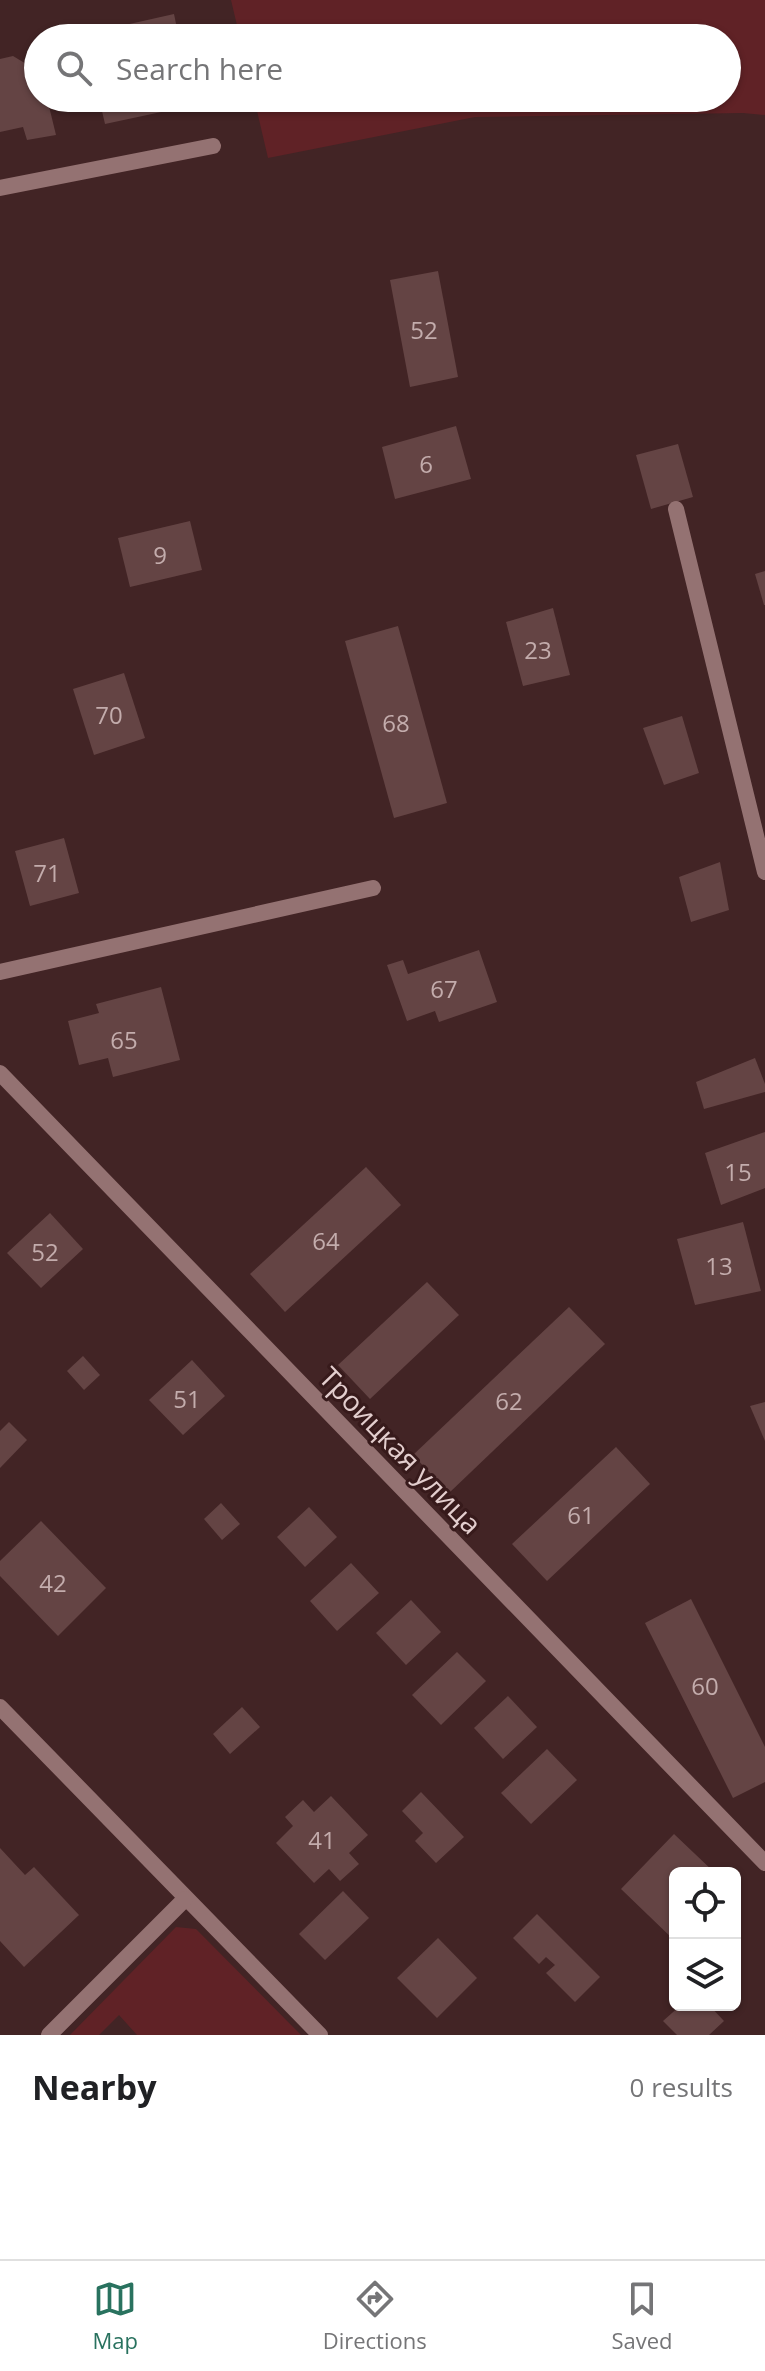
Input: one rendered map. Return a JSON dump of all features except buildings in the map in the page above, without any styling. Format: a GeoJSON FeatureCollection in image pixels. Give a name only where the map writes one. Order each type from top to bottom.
{"type":"FeatureCollection","features":[{"type":"Feature","properties":{"kind":"street"},"geometry":{"type":"LineString","coordinates":[[0,188],[213,146]]}},
{"type":"Feature","properties":{"kind":"street"},"geometry":{"type":"LineString","coordinates":[[676,509],[765,872]]}},
{"type":"Feature","properties":{"kind":"street"},"geometry":{"type":"LineString","coordinates":[[0,972],[373,888]]}},
{"type":"Feature","properties":{"kind":"street","name":"Троицкая улица"},"geometry":{"type":"LineString","coordinates":[[0,1073],[765,1863]]}},
{"type":"Feature","properties":{"kind":"street"},"geometry":{"type":"LineString","coordinates":[[0,1707],[320,2035]]}},
{"type":"Feature","properties":{"kind":"street"},"geometry":{"type":"LineString","coordinates":[[49,2035],[185,1899]]}},
{"type":"Feature","properties":{"kind":"shaded area"},"geometry":{"type":"Polygon","coordinates":[[[231,0],[765,0],[765,115],[475,117],[268,158],[257,112],[741,112],[741,24],[237,24],[231,0]]]}},
{"type":"Feature","properties":{"kind":"shaded area"},"geometry":{"type":"Polygon","coordinates":[[[176,1927],[196,1929],[301,2035],[137,2035],[119,2015],[99,2035],[70,2035],[176,1927]]]}}]}
